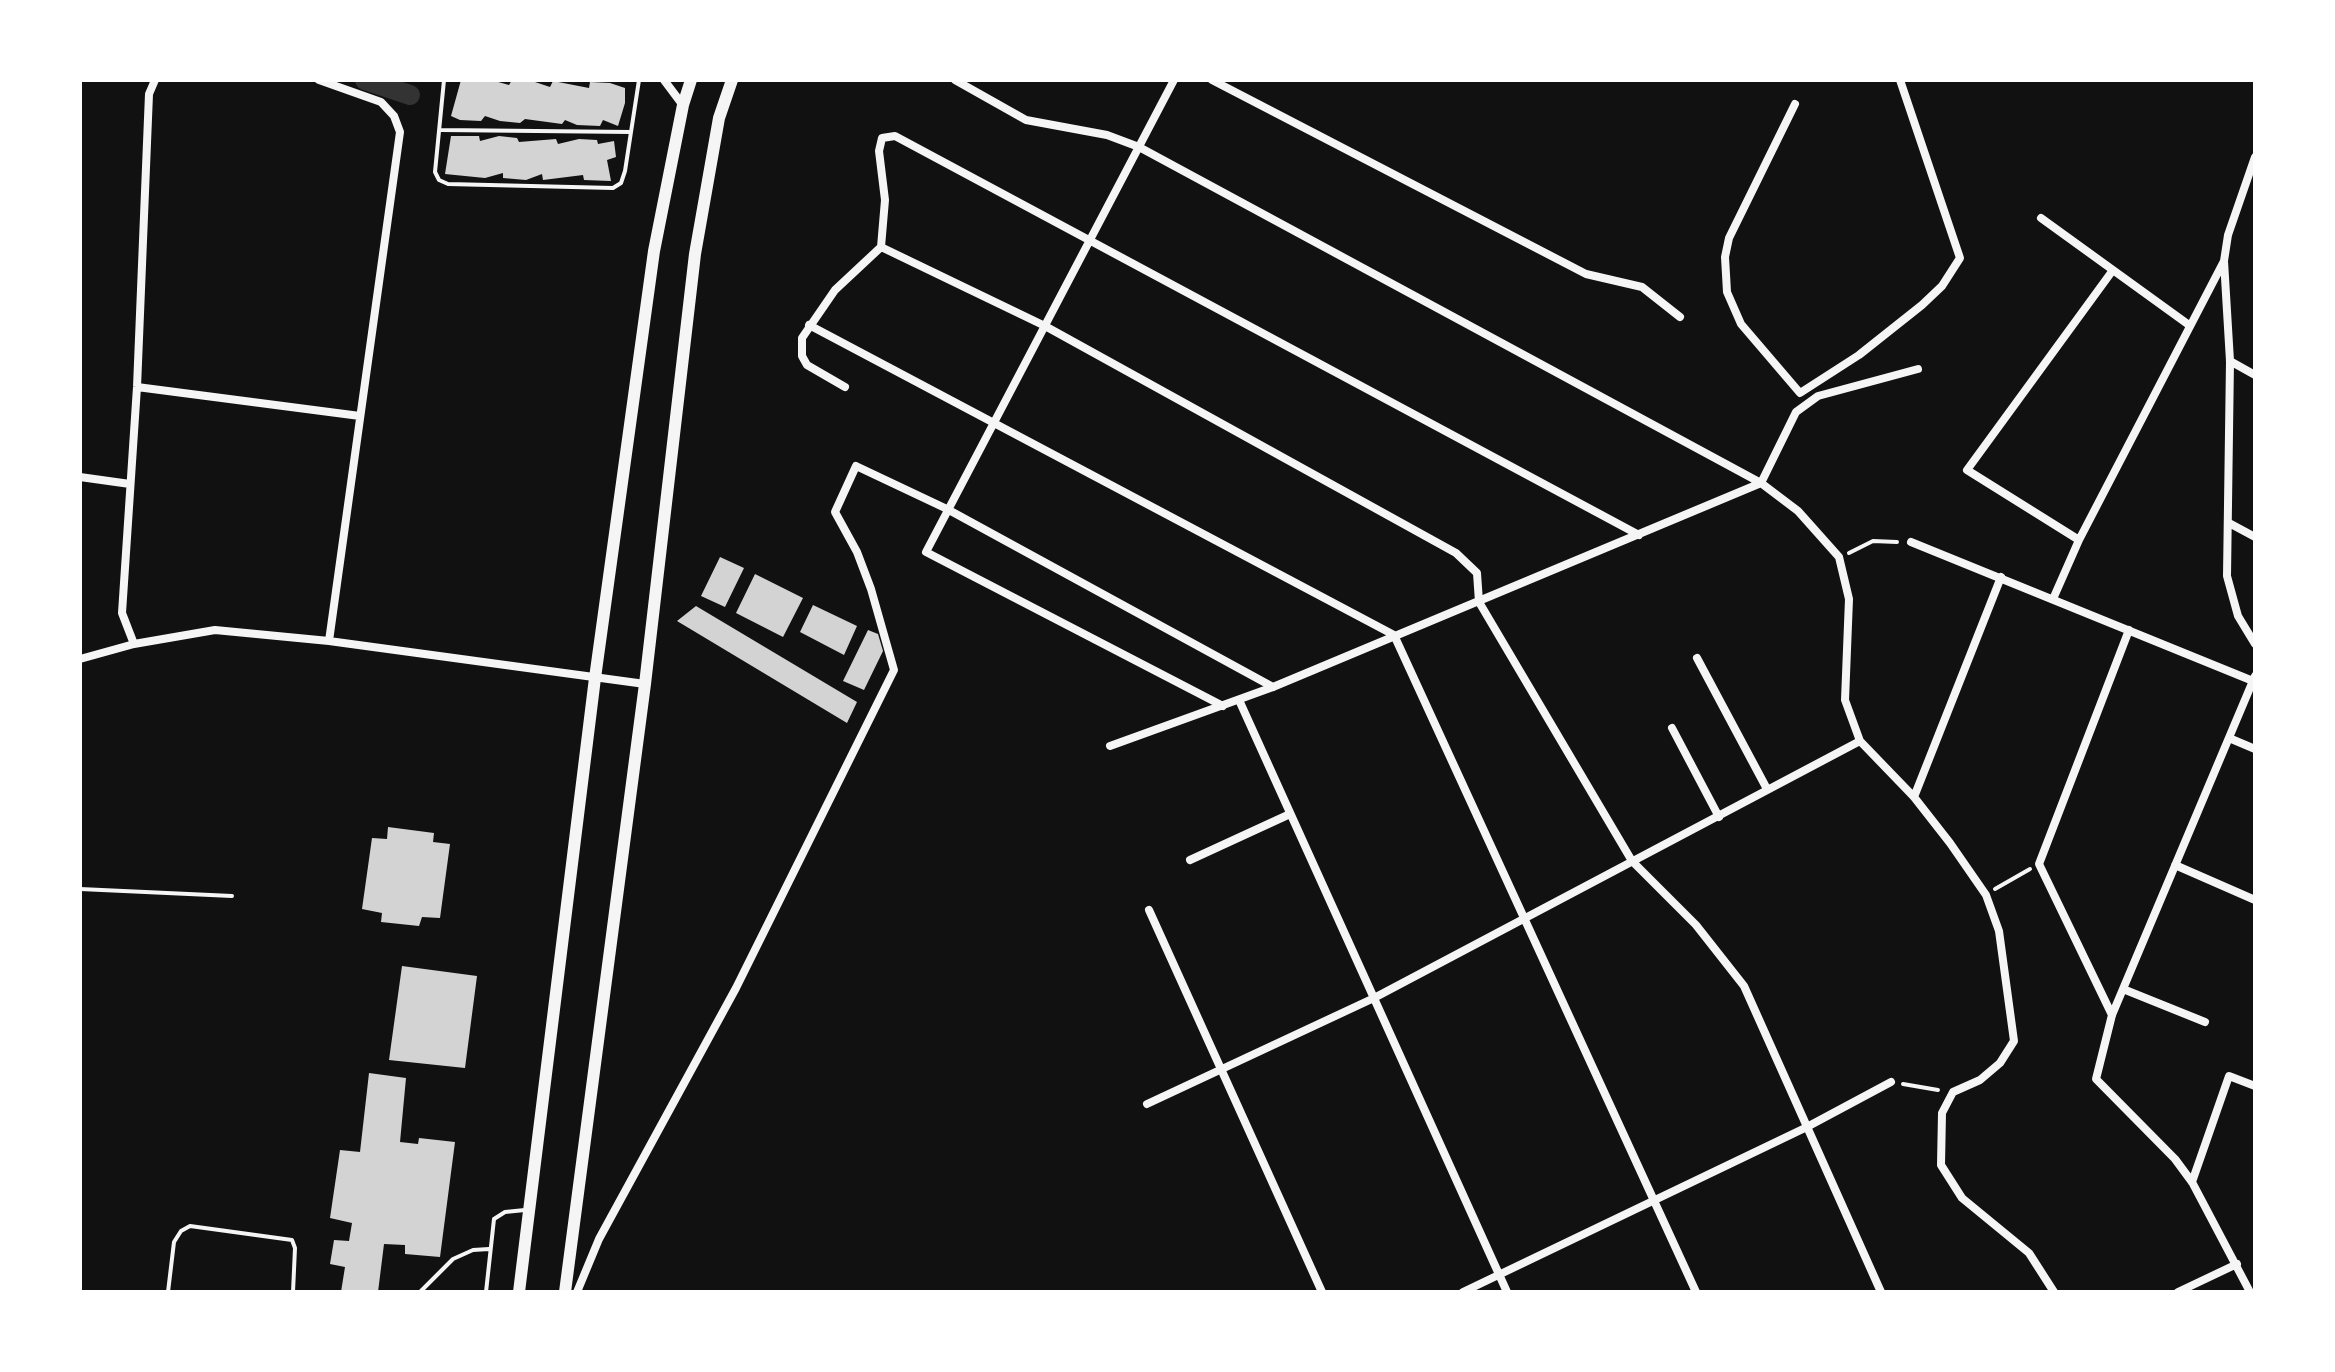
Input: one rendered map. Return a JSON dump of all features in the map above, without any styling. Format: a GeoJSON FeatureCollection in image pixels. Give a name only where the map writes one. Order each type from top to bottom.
{"type":"FeatureCollection","features":[{"type":"Feature","properties":{"kind":"main road"},"geometry":{"type":"LineString","coordinates":[[519,1292],[595,678],[654,251],[691,80]]}},
{"type":"Feature","properties":{"kind":"main road"},"geometry":{"type":"LineString","coordinates":[[565,1292],[645,684],[695,254],[720,118],[732,80]]}},
{"type":"Feature","properties":{"kind":"street"},"geometry":{"type":"LineString","coordinates":[[134,644],[122,613],[137,388],[149,94],[154,80]]}},
{"type":"Feature","properties":{"kind":"street"},"geometry":{"type":"LineString","coordinates":[[319,80],[381,102],[394,116],[400,132],[329,641]]}},
{"type":"Feature","properties":{"kind":"street"},"geometry":{"type":"LineString","coordinates":[[664,80],[683,105]]}},
{"type":"Feature","properties":{"kind":"street"},"geometry":{"type":"LineString","coordinates":[[955,80],[1026,120],[1106,135],[1139,147],[1760,483],[1798,510],[1840,558],[1849,599],[1845,700],[1860,742],[1914,797],[1986,894],[1999,930],[2014,1042],[1980,1080],[1953,1092],[1942,1113],[1941,1165],[1962,1198],[2029,1253],[2054,1292]]}},
{"type":"Feature","properties":{"kind":"street"},"geometry":{"type":"LineString","coordinates":[[1174,80],[926,552],[1224,706]]}},
{"type":"Feature","properties":{"kind":"street"},"geometry":{"type":"LineString","coordinates":[[1212,80],[1586,274],[1642,287],[1680,317]]}},
{"type":"Feature","properties":{"kind":"street"},"geometry":{"type":"LineString","coordinates":[[1795,104],[1729,238],[1725,257],[1727,292],[1741,324],[1800,392],[1860,355],[1922,304],[1942,286],[1960,258],[1900,80]]}},
{"type":"Feature","properties":{"kind":"street"},"geometry":{"type":"LineString","coordinates":[[846,387],[807,364],[802,356],[802,338],[835,290],[880,247],[885,200],[879,151],[882,138],[895,136],[1639,535]]}},
{"type":"Feature","properties":{"kind":"street"},"geometry":{"type":"LineString","coordinates":[[2255,156],[2228,235],[2224,261],[2230,362],[2227,576],[2238,616],[2255,644]]}},
{"type":"Feature","properties":{"kind":"street"},"geometry":{"type":"LineString","coordinates":[[2041,218],[2189,325]]}},
{"type":"Feature","properties":{"kind":"street"},"geometry":{"type":"LineString","coordinates":[[880,247],[1045,326],[1456,553],[1477,573],[1479,602],[1632,861],[1696,926],[1744,986],[1881,1292]]}},
{"type":"Feature","properties":{"kind":"street"},"geometry":{"type":"LineString","coordinates":[[2054,599],[2079,540],[2224,261]]}},
{"type":"Feature","properties":{"kind":"street"},"geometry":{"type":"LineString","coordinates":[[2079,540],[1967,470],[2113,270]]}},
{"type":"Feature","properties":{"kind":"street"},"geometry":{"type":"LineString","coordinates":[[809,325],[1394,635],[1696,1292]]}},
{"type":"Feature","properties":{"kind":"street"},"geometry":{"type":"LineString","coordinates":[[2230,362],[2255,376]]}},
{"type":"Feature","properties":{"kind":"street"},"geometry":{"type":"LineString","coordinates":[[1110,746],[1273,687],[1760,483],[1796,412],[1818,396],[1918,369]]}},
{"type":"Feature","properties":{"kind":"street"},"geometry":{"type":"LineString","coordinates":[[137,388],[360,416]]}},
{"type":"Feature","properties":{"kind":"street"},"geometry":{"type":"LineString","coordinates":[[576,1292],[599,1239],[736,988],[894,670],[872,589],[834,512],[856,466],[948,510],[1273,687]]}},
{"type":"Feature","properties":{"kind":"street"},"geometry":{"type":"LineString","coordinates":[[80,477],[130,484]]}},
{"type":"Feature","properties":{"kind":"street"},"geometry":{"type":"LineString","coordinates":[[2229,523],[2255,537]]}},
{"type":"Feature","properties":{"kind":"street"},"geometry":{"type":"LineString","coordinates":[[1911,542],[2254,679],[2112,1015],[2096,1079],[2175,1159],[2192,1182],[2250,1292]]}},
{"type":"Feature","properties":{"kind":"street"},"geometry":{"type":"LineString","coordinates":[[1914,797],[2001,577]]}},
{"type":"Feature","properties":{"kind":"street"},"geometry":{"type":"LineString","coordinates":[[80,658],[216,630],[329,641],[645,684]]}},
{"type":"Feature","properties":{"kind":"street"},"geometry":{"type":"LineString","coordinates":[[2112,1015],[2039,864],[2129,630]]}},
{"type":"Feature","properties":{"kind":"street"},"geometry":{"type":"LineString","coordinates":[[80,650],[90,656]]}},
{"type":"Feature","properties":{"kind":"street"},"geometry":{"type":"LineString","coordinates":[[1697,658],[1767,789]]}},
{"type":"Feature","properties":{"kind":"street"},"geometry":{"type":"LineString","coordinates":[[1239,700],[1506,1292]]}},
{"type":"Feature","properties":{"kind":"street"},"geometry":{"type":"LineString","coordinates":[[1672,728],[1719,817]]}},
{"type":"Feature","properties":{"kind":"street"},"geometry":{"type":"LineString","coordinates":[[2229,738],[2255,749]]}},
{"type":"Feature","properties":{"kind":"street"},"geometry":{"type":"LineString","coordinates":[[1147,1104],[1374,998],[1860,742]]}},
{"type":"Feature","properties":{"kind":"street"},"geometry":{"type":"LineString","coordinates":[[1190,860],[1290,814]]}},
{"type":"Feature","properties":{"kind":"street"},"geometry":{"type":"LineString","coordinates":[[2175,865],[2255,900]]}},
{"type":"Feature","properties":{"kind":"street"},"geometry":{"type":"LineString","coordinates":[[1149,910],[1322,1292]]}},
{"type":"Feature","properties":{"kind":"street"},"geometry":{"type":"LineString","coordinates":[[2123,989],[2204,1022]]}},
{"type":"Feature","properties":{"kind":"street"},"geometry":{"type":"LineString","coordinates":[[2192,1182],[2229,1076],[2255,1086]]}},
{"type":"Feature","properties":{"kind":"street"},"geometry":{"type":"LineString","coordinates":[[1463,1292],[1805,1128],[1890,1082]]}},
{"type":"Feature","properties":{"kind":"street"},"geometry":{"type":"LineString","coordinates":[[2178,1292],[2237,1264]]}},
{"type":"Feature","properties":{"kind":"lane"},"geometry":{"type":"LineString","coordinates":[[444,80],[435,172],[439,180],[448,184],[613,188],[621,183],[639,80]]}},
{"type":"Feature","properties":{"kind":"lane"},"geometry":{"type":"LineString","coordinates":[[440,130],[631,132]]}},
{"type":"Feature","properties":{"kind":"lane"},"geometry":{"type":"LineString","coordinates":[[80,888],[232,896]]}},
{"type":"Feature","properties":{"kind":"lane"},"geometry":{"type":"LineString","coordinates":[[486,1292],[494,1219],[505,1212],[530,1209]]}},
{"type":"Feature","properties":{"kind":"lane"},"geometry":{"type":"LineString","coordinates":[[168,1292],[174,1242],[190,1226],[292,1240],[296,1248],[292,1292]]}},
{"type":"Feature","properties":{"kind":"lane"},"geometry":{"type":"LineString","coordinates":[[420,1292],[453,1260],[474,1250],[490,1249]]}},
{"type":"Feature","properties":{"kind":"path"},"geometry":{"type":"LineString","coordinates":[[1840,558],[1873,542],[1911,542]]}},
{"type":"Feature","properties":{"kind":"path"},"geometry":{"type":"LineString","coordinates":[[1986,894],[2039,864]]}},
{"type":"Feature","properties":{"kind":"path"},"geometry":{"type":"LineString","coordinates":[[1890,1082],[1953,1092]]}},
{"type":"Feature","properties":{"kind":"building"},"geometry":{"type":"Polygon","coordinates":[[[461,80],[491,80],[509,85],[512,80],[532,81],[550,87],[553,81],[589,88],[590,82],[610,83],[625,88],[625,103],[618,126],[603,120],[600,126],[565,120],[562,124],[525,119],[520,123],[485,116],[481,121],[460,120],[451,116],[461,80]]]}},
{"type":"Feature","properties":{"kind":"building"},"geometry":{"type":"Polygon","coordinates":[[[451,136],[479,136],[480,141],[499,136],[517,138],[519,142],[556,139],[558,144],[579,139],[597,140],[598,144],[614,141],[616,157],[607,160],[611,181],[584,180],[583,175],[543,180],[542,174],[526,180],[503,178],[503,173],[485,178],[445,174],[451,136]]]}},
{"type":"Feature","properties":{"kind":"building"},"geometry":{"type":"Polygon","coordinates":[[[720,557],[744,568],[725,607],[701,596],[720,557]]]}},
{"type":"Feature","properties":{"kind":"building"},"geometry":{"type":"Polygon","coordinates":[[[755,574],[803,598],[783,637],[736,613],[755,574]]]}},
{"type":"Feature","properties":{"kind":"building"},"geometry":{"type":"Polygon","coordinates":[[[813,605],[857,626],[844,655],[800,632],[813,605]]]}},
{"type":"Feature","properties":{"kind":"building"},"geometry":{"type":"Polygon","coordinates":[[[696,606],[857,702],[847,723],[677,621],[696,606]]]}},
{"type":"Feature","properties":{"kind":"building"},"geometry":{"type":"Polygon","coordinates":[[[868,630],[878,634],[883,651],[864,690],[843,681],[868,630]]]}},
{"type":"Feature","properties":{"kind":"building"},"geometry":{"type":"Polygon","coordinates":[[[388,827],[434,833],[433,842],[450,844],[440,918],[422,917],[419,926],[381,922],[382,913],[362,909],[372,838],[387,839],[388,827]]]}},
{"type":"Feature","properties":{"kind":"building"},"geometry":{"type":"Polygon","coordinates":[[[402,966],[477,976],[465,1068],[389,1060],[402,966]]]}},
{"type":"Feature","properties":{"kind":"building"},"geometry":{"type":"Polygon","coordinates":[[[369,1073],[406,1078],[400,1142],[418,1144],[419,1138],[455,1142],[440,1257],[405,1254],[405,1245],[384,1244],[378,1292],[341,1292],[345,1267],[330,1264],[334,1240],[349,1241],[352,1223],[330,1218],[340,1150],[360,1152],[369,1073]]]}},
{"type":"Feature","properties":{"kind":"waterway"},"geometry":{"type":"LineString","coordinates":[[365,80],[410,95]]}}]}
